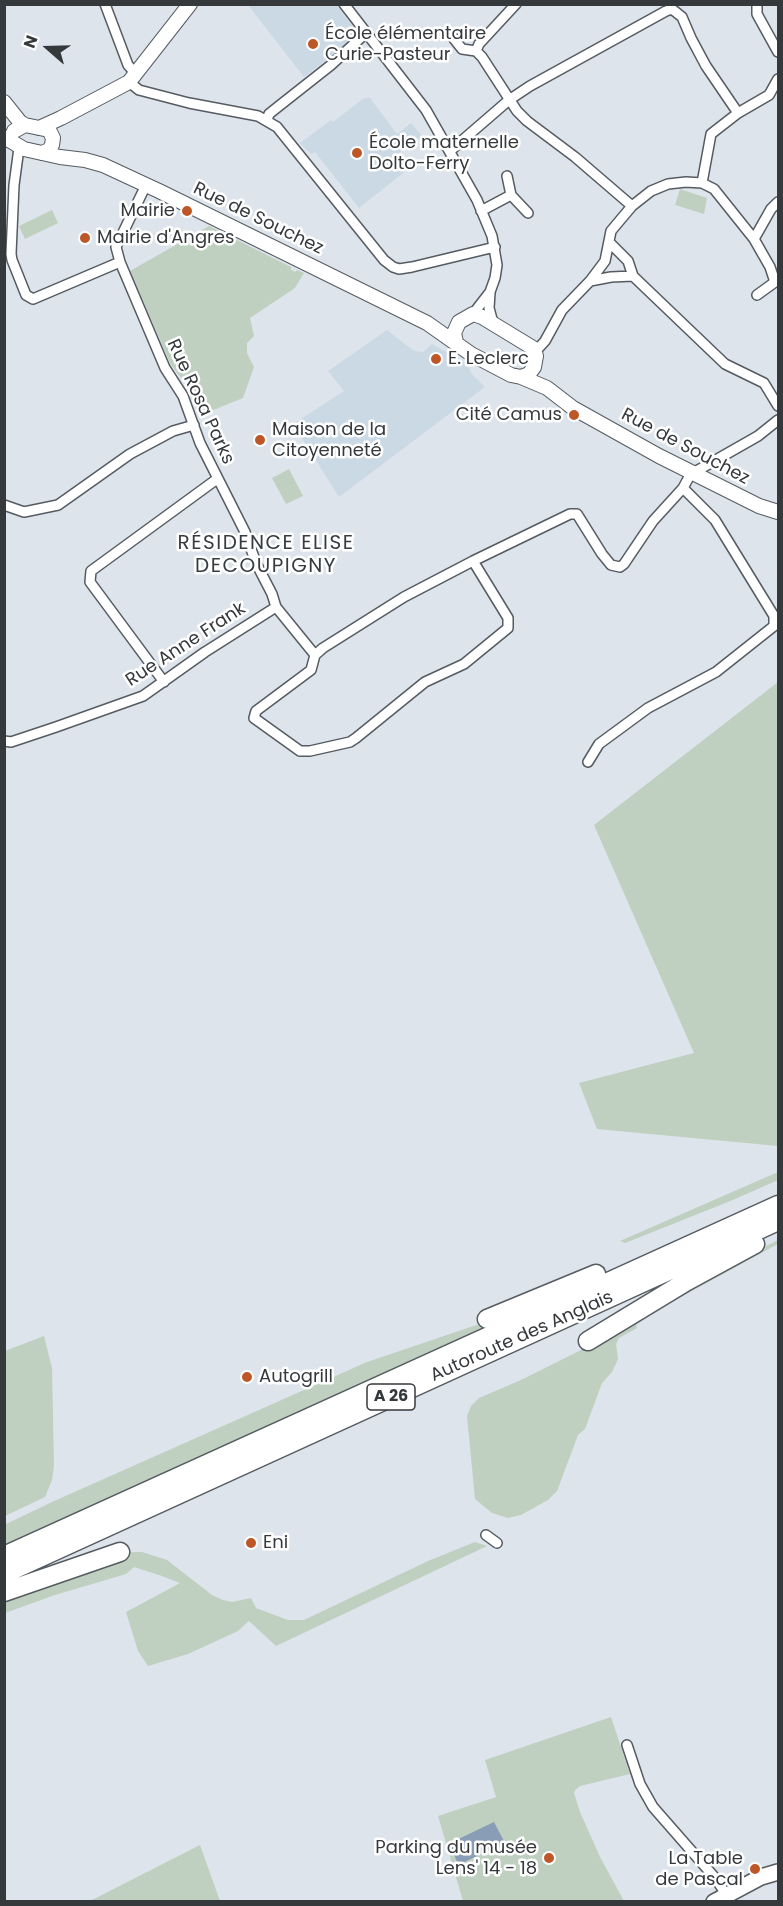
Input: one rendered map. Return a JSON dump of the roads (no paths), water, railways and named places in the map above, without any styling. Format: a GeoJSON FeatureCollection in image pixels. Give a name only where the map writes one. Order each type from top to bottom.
{"type":"FeatureCollection","features":[{"type":"Feature","properties":{"kind":"highway","name":"Autoroute des Anglais"},"geometry":{"type":"LineString","coordinates":[[4,1556],[778,1205]]}},
{"type":"Feature","properties":{"kind":"highway","name":"Autoroute des Anglais"},"geometry":{"type":"LineString","coordinates":[[4,1574],[778,1221]]}},
{"type":"Feature","properties":{"kind":"highway"},"geometry":{"type":"LineString","coordinates":[[588,1341],[687,1281],[778,1231]]}},
{"type":"Feature","properties":{"kind":"highway"},"geometry":{"type":"LineString","coordinates":[[487,1319],[586,1278],[670,1247],[703,1238]]}},
{"type":"Feature","properties":{"kind":"highway"},"geometry":{"type":"LineString","coordinates":[[4,1592],[120,1552]]}},
{"type":"Feature","properties":{"kind":"main road"},"geometry":{"type":"LineString","coordinates":[[24,135],[61,118],[132,78],[190,4]]}},
{"type":"Feature","properties":{"kind":"main road","name":"Rue de Souchez"},"geometry":{"type":"LineString","coordinates":[[4,102],[24,135],[42,153],[70,157]]}},
{"type":"Feature","properties":{"kind":"main road"},"geometry":{"type":"LineString","coordinates":[[4,116],[24,135],[49,150],[42,153]]}},
{"type":"Feature","properties":{"kind":"main road","name":"Rue de Souchez"},"geometry":{"type":"LineString","coordinates":[[24,135],[70,157],[103,165],[146,185],[427,323],[471,354],[511,375],[547,388],[573,408],[659,456],[759,506],[778,512]]}},
{"type":"Feature","properties":{"kind":"main road"},"geometry":{"type":"LineString","coordinates":[[456,342],[454,333],[459,321],[473,314],[483,317],[530,345],[547,388]]}},
{"type":"Feature","properties":{"kind":"main road","name":"Rue de Souchez"},"geometry":{"type":"LineString","coordinates":[[427,323],[459,321]]}},
{"type":"Feature","properties":{"kind":"main road"},"geometry":{"type":"LineString","coordinates":[[521,377],[529,374],[536,357]]}},
{"type":"Feature","properties":{"kind":"main road"},"geometry":{"type":"LineString","coordinates":[[726,1900],[761,1877],[778,1873]]}},
{"type":"Feature","properties":{"kind":"street"},"geometry":{"type":"LineString","coordinates":[[105,4],[132,78],[140,90],[267,120],[277,127],[387,264],[404,268],[495,246]]}},
{"type":"Feature","properties":{"kind":"street"},"geometry":{"type":"LineString","coordinates":[[344,4],[426,110],[481,211],[495,246],[497,265],[490,292],[489,308],[493,323]]}},
{"type":"Feature","properties":{"kind":"street"},"geometry":{"type":"LineString","coordinates":[[476,51],[479,44],[516,4]]}},
{"type":"Feature","properties":{"kind":"street"},"geometry":{"type":"LineString","coordinates":[[757,4],[757,14],[778,52]]}},
{"type":"Feature","properties":{"kind":"street"},"geometry":{"type":"LineString","coordinates":[[450,151],[509,100],[553,72],[674,7],[682,17],[706,66],[738,113]]}},
{"type":"Feature","properties":{"kind":"street"},"geometry":{"type":"LineString","coordinates":[[267,120],[270,114],[331,65],[366,33]]}},
{"type":"Feature","properties":{"kind":"street"},"geometry":{"type":"LineString","coordinates":[[451,35],[462,49],[476,51],[509,100],[527,121],[575,157],[632,206]]}},
{"type":"Feature","properties":{"kind":"street"},"geometry":{"type":"LineString","coordinates":[[702,183],[711,134],[738,113],[769,94],[778,79]]}},
{"type":"Feature","properties":{"kind":"street"},"geometry":{"type":"LineString","coordinates":[[24,135],[14,185],[11,254],[26,296],[33,298],[120,262]]}},
{"type":"Feature","properties":{"kind":"street"},"geometry":{"type":"LineString","coordinates":[[507,176],[511,195],[528,213]]}},
{"type":"Feature","properties":{"kind":"street"},"geometry":{"type":"LineString","coordinates":[[536,357],[562,310],[590,281],[605,261],[611,231],[632,206],[651,191],[668,184],[702,183],[714,189],[753,239],[770,267],[775,282],[757,295]]}},
{"type":"Feature","properties":{"kind":"street","name":"Rue Rosa Parks"},"geometry":{"type":"LineString","coordinates":[[146,185],[116,247],[120,262],[165,368],[183,396],[217,479],[248,538],[256,563],[276,607],[315,656]]}},
{"type":"Feature","properties":{"kind":"street"},"geometry":{"type":"LineString","coordinates":[[481,211],[511,195]]}},
{"type":"Feature","properties":{"kind":"street"},"geometry":{"type":"LineString","coordinates":[[753,239],[771,209],[778,202]]}},
{"type":"Feature","properties":{"kind":"street"},"geometry":{"type":"LineString","coordinates":[[610,243],[628,261],[633,276],[724,364],[764,383],[778,406]]}},
{"type":"Feature","properties":{"kind":"street"},"geometry":{"type":"LineString","coordinates":[[590,281],[633,276]]}},
{"type":"Feature","properties":{"kind":"street"},"geometry":{"type":"LineString","coordinates":[[473,314],[490,292]]}},
{"type":"Feature","properties":{"kind":"street"},"geometry":{"type":"LineString","coordinates":[[473,561],[508,618],[508,628],[464,664],[425,682],[350,742],[300,751],[254,718],[256,711],[311,670],[315,656],[323,648],[404,597],[473,561],[570,514],[577,514],[611,565],[620,567],[653,520],[693,473],[758,436],[778,420]]}},
{"type":"Feature","properties":{"kind":"street"},"geometry":{"type":"LineString","coordinates":[[4,505],[24,512],[58,506],[130,454],[173,431],[194,425]]}},
{"type":"Feature","properties":{"kind":"street"},"geometry":{"type":"LineString","coordinates":[[164,682],[90,582],[91,571],[217,479]]}},
{"type":"Feature","properties":{"kind":"street"},"geometry":{"type":"LineString","coordinates":[[588,762],[599,744],[648,708],[716,672],[774,626],[774,616],[721,529],[706,510],[682,488]]}},
{"type":"Feature","properties":{"kind":"street","name":"Rue Anne Frank"},"geometry":{"type":"LineString","coordinates":[[8,741],[143,696],[205,652],[276,607]]}},
{"type":"Feature","properties":{"kind":"street"},"geometry":{"type":"LineString","coordinates":[[486,1535],[496,1543]]}},
{"type":"Feature","properties":{"kind":"street"},"geometry":{"type":"LineString","coordinates":[[627,1745],[640,1784],[653,1807],[716,1879],[726,1900]]}},
{"type":"Feature","properties":{"kind":"water"},"geometry":{"type":"Polygon","coordinates":[[[494,1822],[505,1843],[458,1865],[450,1843],[494,1822]]]}},
{"type":"Feature","properties":{"kind":"place","name":"École élémentaire Curie-Pasteur"},"geometry":{"type":"Point","coordinates":[313,44]}},
{"type":"Feature","properties":{"kind":"place","name":"École maternelle Dolto-Ferry"},"geometry":{"type":"Point","coordinates":[357,153]}},
{"type":"Feature","properties":{"kind":"place","name":"Mairie"},"geometry":{"type":"Point","coordinates":[187,211]}},
{"type":"Feature","properties":{"kind":"place","name":"Mairie d'Angres"},"geometry":{"type":"Point","coordinates":[85,238]}},
{"type":"Feature","properties":{"kind":"place","name":"E. Leclerc"},"geometry":{"type":"Point","coordinates":[436,359]}},
{"type":"Feature","properties":{"kind":"place","name":"Cité Camus"},"geometry":{"type":"Point","coordinates":[574,415]}},
{"type":"Feature","properties":{"kind":"place","name":"Maison de la Citoyenneté"},"geometry":{"type":"Point","coordinates":[260,440]}},
{"type":"Feature","properties":{"kind":"place","name":"Autogrill"},"geometry":{"type":"Point","coordinates":[247,1377]}},
{"type":"Feature","properties":{"kind":"place","name":"Eni"},"geometry":{"type":"Point","coordinates":[251,1543]}},
{"type":"Feature","properties":{"kind":"place","name":"Parking du musée Lens' 14 - 18"},"geometry":{"type":"Point","coordinates":[549,1858]}},
{"type":"Feature","properties":{"kind":"place","name":"La Table de Pascal"},"geometry":{"type":"Point","coordinates":[755,1869]}},
{"type":"Feature","properties":{"kind":"district","name":"RÉSIDENCE ELISE DECOUPIGNY"},"geometry":{"type":"Point","coordinates":[266,556]}}]}
